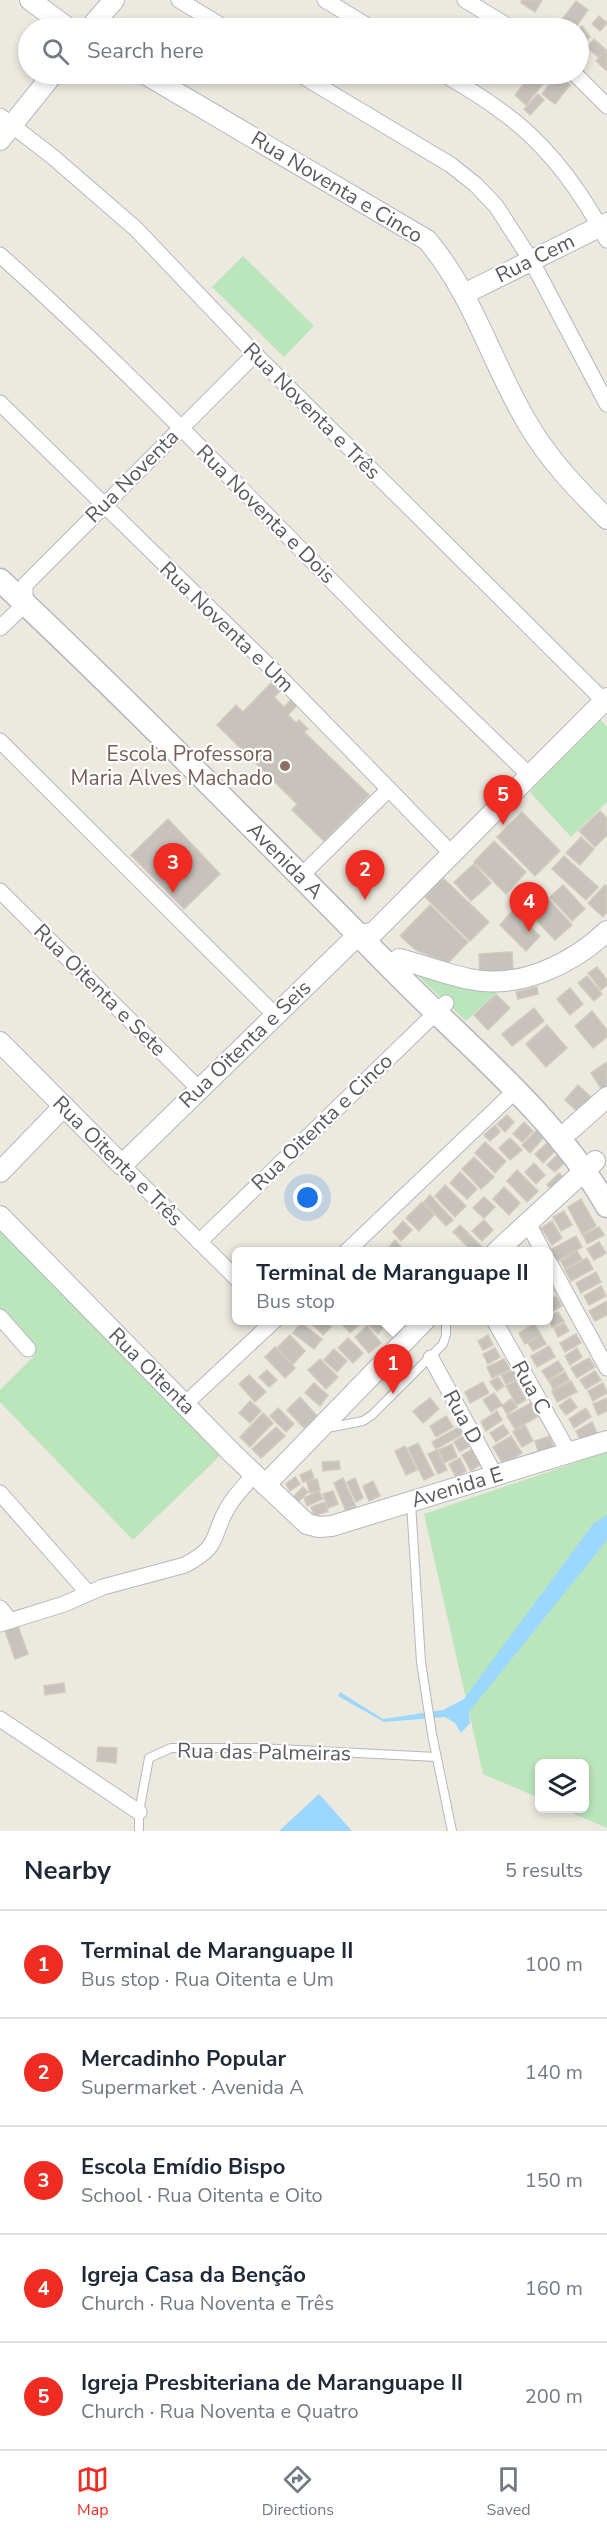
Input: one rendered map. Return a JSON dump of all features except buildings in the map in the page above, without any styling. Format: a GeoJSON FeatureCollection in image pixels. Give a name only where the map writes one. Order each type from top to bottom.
{"type":"FeatureCollection","features":[{"type":"Feature","properties":{"kind":"main road","name":"Avenida A"},"geometry":{"type":"LineString","coordinates":[[0,561],[25,594],[210,784],[570,1130],[605,1190]]}},
{"type":"Feature","properties":{"kind":"main road","name":"Avenida A"},"geometry":{"type":"LineString","coordinates":[[0,580],[25,594],[308,869],[366,934],[399,958],[515,1091],[589,1165]]}},
{"type":"Feature","properties":{"kind":"street"},"geometry":{"type":"LineString","coordinates":[[30,0],[54,18]]}},
{"type":"Feature","properties":{"kind":"street"},"geometry":{"type":"LineString","coordinates":[[99,18],[114,0]]}},
{"type":"Feature","properties":{"kind":"street"},"geometry":{"type":"LineString","coordinates":[[179,0],[209,18]]}},
{"type":"Feature","properties":{"kind":"street"},"geometry":{"type":"LineString","coordinates":[[325,0],[355,18]]}},
{"type":"Feature","properties":{"kind":"street"},"geometry":{"type":"LineString","coordinates":[[465,0],[495,18]]}},
{"type":"Feature","properties":{"kind":"street"},"geometry":{"type":"LineString","coordinates":[[4,127],[44,84]]}},
{"type":"Feature","properties":{"kind":"street","name":"Rua Noventa e Cinco"},"geometry":{"type":"LineString","coordinates":[[162,84],[427,240],[446,262],[464,294],[528,424],[551,458],[607,519]]}},
{"type":"Feature","properties":{"kind":"street"},"geometry":{"type":"LineString","coordinates":[[316,84],[451,165],[476,185],[496,207],[531,260],[607,404]]}},
{"type":"Feature","properties":{"kind":"street"},"geometry":{"type":"LineString","coordinates":[[459,84],[500,109],[529,134],[562,170],[605,230]]}},
{"type":"Feature","properties":{"kind":"street"},"geometry":{"type":"LineString","coordinates":[[585,84],[607,106]]}},
{"type":"Feature","properties":{"kind":"street","name":"Rua Noventa e Três"},"geometry":{"type":"LineString","coordinates":[[4,127],[53,157],[136,229],[255,354],[606,701]]}},
{"type":"Feature","properties":{"kind":"street","name":"Rua Cem"},"geometry":{"type":"LineString","coordinates":[[464,294],[531,260],[605,230]]}},
{"type":"Feature","properties":{"kind":"street","name":"Rua Noventa e Dois"},"geometry":{"type":"LineString","coordinates":[[0,255],[100,348],[379,629],[529,775]]}},
{"type":"Feature","properties":{"kind":"street","name":"Rua Noventa"},"geometry":{"type":"LineString","coordinates":[[0,628],[25,594],[103,505],[255,354]]}},
{"type":"Feature","properties":{"kind":"street","name":"Rua Noventa e Um"},"geometry":{"type":"LineString","coordinates":[[0,403],[273,670],[452,854]]}},
{"type":"Feature","properties":{"kind":"street","name":"Rua Oitenta e Seis"},"geometry":{"type":"LineString","coordinates":[[122,1164],[275,1015],[452,854],[606,701]]}},
{"type":"Feature","properties":{"kind":"street"},"geometry":{"type":"LineString","coordinates":[[0,741],[275,1015]]}},
{"type":"Feature","properties":{"kind":"street"},"geometry":{"type":"LineString","coordinates":[[308,869],[389,789]]}},
{"type":"Feature","properties":{"kind":"street","name":"Rua Oitenta e Sete"},"geometry":{"type":"LineString","coordinates":[[0,891],[199,1089]]}},
{"type":"Feature","properties":{"kind":"street"},"geometry":{"type":"LineString","coordinates":[[399,958],[469,979],[502,981],[546,971],[565,963],[592,945],[607,931]]}},
{"type":"Feature","properties":{"kind":"street","name":"Rua Oitenta e Cinco"},"geometry":{"type":"LineString","coordinates":[[199,1242],[441,1008]]}},
{"type":"Feature","properties":{"kind":"street","name":"Rua Oitenta e Três"},"geometry":{"type":"LineString","coordinates":[[0,1042],[232,1274]]}},
{"type":"Feature","properties":{"kind":"street"},"geometry":{"type":"LineString","coordinates":[[350,1247],[515,1091]]}},
{"type":"Feature","properties":{"kind":"street"},"geometry":{"type":"LineString","coordinates":[[570,1130],[607,1096]]}},
{"type":"Feature","properties":{"kind":"street"},"geometry":{"type":"LineString","coordinates":[[0,1172],[64,1106]]}},
{"type":"Feature","properties":{"kind":"street"},"geometry":{"type":"LineString","coordinates":[[501,1247],[589,1165]]}},
{"type":"Feature","properties":{"kind":"street","name":"Rua Oitenta"},"geometry":{"type":"LineString","coordinates":[[0,1216],[306,1524]]}},
{"type":"Feature","properties":{"kind":"street"},"geometry":{"type":"LineString","coordinates":[[528,1223],[541,1247]]}},
{"type":"Feature","properties":{"kind":"street"},"geometry":{"type":"LineString","coordinates":[[553,1269],[607,1368]]}},
{"type":"Feature","properties":{"kind":"street"},"geometry":{"type":"LineString","coordinates":[[0,1317],[28,1349]]}},
{"type":"Feature","properties":{"kind":"street"},"geometry":{"type":"LineString","coordinates":[[185,1404],[270,1325]]}},
{"type":"Feature","properties":{"kind":"street"},"geometry":{"type":"LineString","coordinates":[[0,1608],[6,1623],[123,1581],[185,1564],[210,1549],[227,1507],[319,1428],[420,1325]]}},
{"type":"Feature","properties":{"kind":"street","name":"Rua C"},"geometry":{"type":"LineString","coordinates":[[497,1325],[568,1453]]}},
{"type":"Feature","properties":{"kind":"street","name":"Rua D"},"geometry":{"type":"LineString","coordinates":[[431,1358],[495,1475]]}},
{"type":"Feature","properties":{"kind":"street","name":"Avenida E"},"geometry":{"type":"LineString","coordinates":[[306,1524],[333,1527],[607,1441]]}},
{"type":"Feature","properties":{"kind":"street"},"geometry":{"type":"LineString","coordinates":[[0,1493],[88,1593]]}},
{"type":"Feature","properties":{"kind":"street"},"geometry":{"type":"LineString","coordinates":[[0,1719],[139,1812]]}},
{"type":"Feature","properties":{"kind":"lane"},"geometry":{"type":"LineString","coordinates":[[319,1428],[363,1420],[372,1414],[431,1358],[442,1344],[446,1335],[446,1325]]}},
{"type":"Feature","properties":{"kind":"lane"},"geometry":{"type":"LineString","coordinates":[[411,1501],[421,1662],[436,1757],[452,1831]]}},
{"type":"Feature","properties":{"kind":"lane","name":"Rua das Palmeiras"},"geometry":{"type":"LineString","coordinates":[[139,1831],[139,1812],[149,1758],[171,1748],[259,1748],[436,1757]]}},
{"type":"Feature","properties":{"kind":"green space"},"geometry":{"type":"Polygon","coordinates":[[[243,256],[314,326],[284,357],[212,287],[243,256]]]}},
{"type":"Feature","properties":{"kind":"green space"},"geometry":{"type":"Polygon","coordinates":[[[598,717],[607,727],[607,802],[571,837],[530,792],[598,717]]]}},
{"type":"Feature","properties":{"kind":"green space"},"geometry":{"type":"Polygon","coordinates":[[[401,960],[504,985],[466,1021],[401,960]]]}},
{"type":"Feature","properties":{"kind":"green space"},"geometry":{"type":"Polygon","coordinates":[[[0,1214],[227,1449],[133,1540],[0,1402],[0,1390],[35,1355],[0,1313],[0,1214]]]}},
{"type":"Feature","properties":{"kind":"green space"},"geometry":{"type":"Polygon","coordinates":[[[607,1452],[607,1828],[572,1813],[589,1813],[589,1759],[535,1759],[535,1796],[483,1774],[424,1514],[607,1452]]]}},
{"type":"Feature","properties":{"kind":"water"},"geometry":{"type":"Polygon","coordinates":[[[607,1515],[607,1540],[469,1712],[470,1723],[461,1733],[455,1723],[445,1717],[384,1722],[338,1696],[340,1692],[383,1719],[443,1710],[464,1699],[593,1524],[607,1515]]]}},
{"type":"Feature","properties":{"kind":"water"},"geometry":{"type":"Polygon","coordinates":[[[319,1794],[352,1831],[279,1831],[319,1794]]]}},
{"type":"Feature","properties":{"kind":"place","name":"Escola Professora Maria Alves Machado"},"geometry":{"type":"Point","coordinates":[285,766]}},
{"type":"Feature","properties":{"kind":"place","name":"Igreja Presbiteriana de Maranguape II"},"geometry":{"type":"Point","coordinates":[503,825]}},
{"type":"Feature","properties":{"kind":"place","name":"Escola Emídio Bispo"},"geometry":{"type":"Point","coordinates":[173,893]}},
{"type":"Feature","properties":{"kind":"place","name":"Mercadinho Popular"},"geometry":{"type":"Point","coordinates":[365,900]}},
{"type":"Feature","properties":{"kind":"place","name":"Igreja Casa da Benção"},"geometry":{"type":"Point","coordinates":[529,932]}},
{"type":"Feature","properties":{"kind":"place","name":"Terminal de Maranguape II"},"geometry":{"type":"Point","coordinates":[393,1394]}}]}
